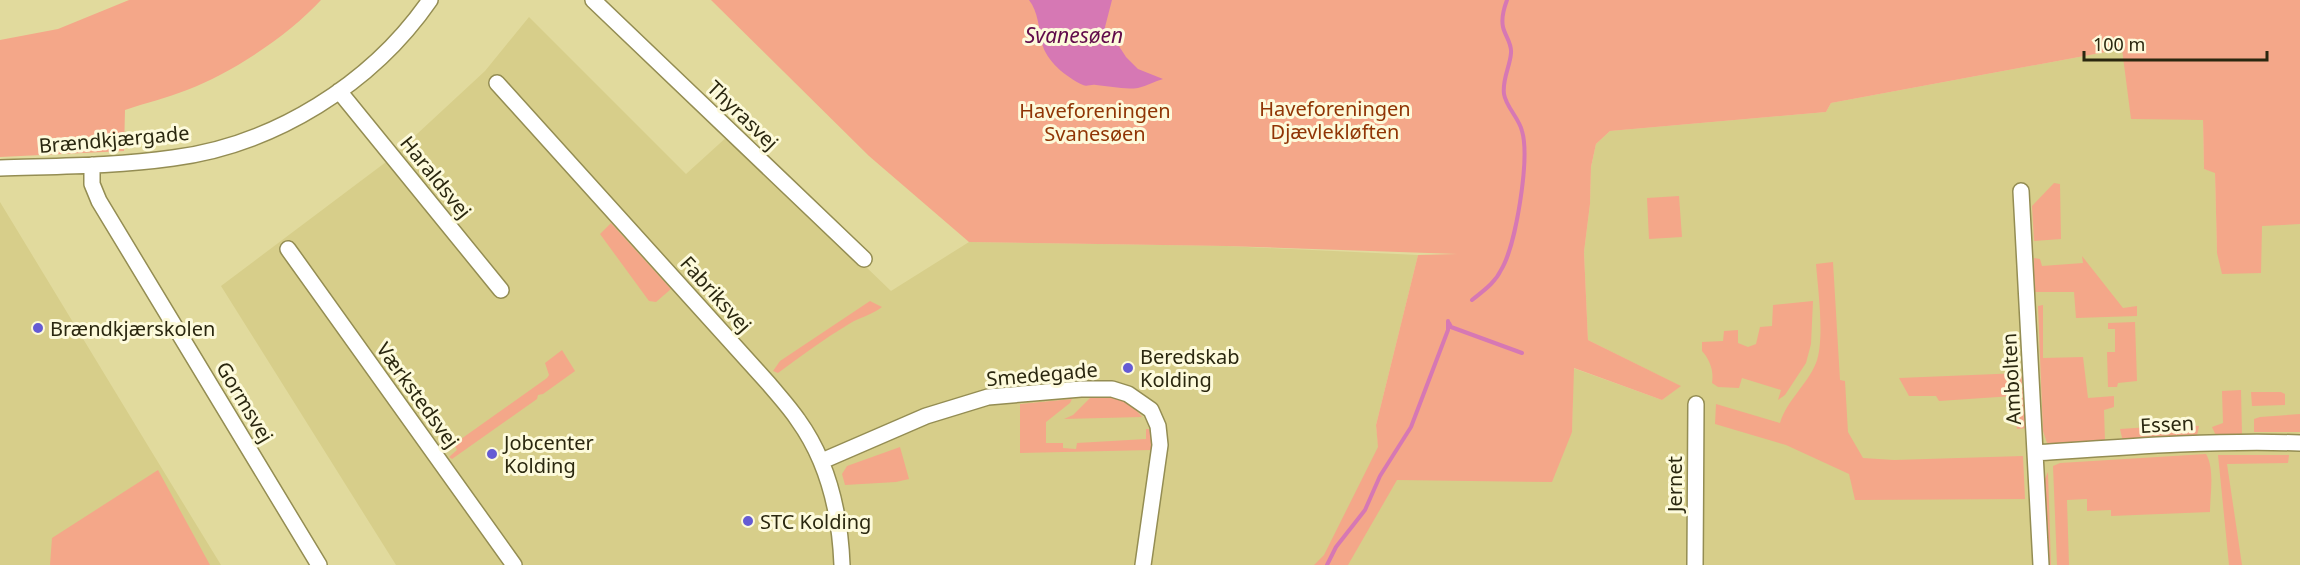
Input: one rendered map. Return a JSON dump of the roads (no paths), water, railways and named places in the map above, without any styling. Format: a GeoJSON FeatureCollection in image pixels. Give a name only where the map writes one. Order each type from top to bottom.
{"type":"FeatureCollection","features":[{"type":"Feature","properties":{"kind":"street","name":"Brændkjærgade"},"geometry":{"type":"LineString","coordinates":[[0,168],[92,165],[174,158],[251,139],[295,119],[373,66],[393,46],[430,0]]}},
{"type":"Feature","properties":{"kind":"street","name":"Thyrasvej"},"geometry":{"type":"LineString","coordinates":[[593,0],[864,259]]}},
{"type":"Feature","properties":{"kind":"street","name":"Fabriksvej"},"geometry":{"type":"LineString","coordinates":[[497,82],[769,384],[799,421],[822,461],[835,500],[842,565]]}},
{"type":"Feature","properties":{"kind":"street","name":"Haraldsvej"},"geometry":{"type":"LineString","coordinates":[[339,91],[501,290]]}},
{"type":"Feature","properties":{"kind":"street","name":"Gormsvej"},"geometry":{"type":"LineString","coordinates":[[92,165],[92,184],[99,201],[319,565]]}},
{"type":"Feature","properties":{"kind":"street","name":"Ambolten"},"geometry":{"type":"LineString","coordinates":[[2021,191],[2041,565]]}},
{"type":"Feature","properties":{"kind":"street","name":"Værkstedsvej"},"geometry":{"type":"LineString","coordinates":[[288,249],[514,565]]}},
{"type":"Feature","properties":{"kind":"street","name":"Smedegade"},"geometry":{"type":"LineString","coordinates":[[822,461],[926,416],[988,397],[1081,388],[1113,389],[1128,394],[1151,410],[1158,426],[1160,445],[1143,565]]}},
{"type":"Feature","properties":{"kind":"street","name":"Jernet"},"geometry":{"type":"LineString","coordinates":[[1695,565],[1696,404]]}},
{"type":"Feature","properties":{"kind":"street","name":"Essen"},"geometry":{"type":"LineString","coordinates":[[2036,453],[2186,444],[2300,443]]}},
{"type":"Feature","properties":{"kind":"water","name":"Svanesøen"},"geometry":{"type":"Polygon","coordinates":[[[1029,0],[1112,0],[1105,27],[1107,35],[1115,40],[1126,57],[1138,69],[1163,79],[1133,88],[1085,86],[1077,82],[1058,68],[1044,50],[1036,15],[1029,0]]]}},
{"type":"Feature","properties":{"kind":"waterway"},"geometry":{"type":"LineString","coordinates":[[1472,300],[1495,279],[1507,258],[1523,181],[1522,131],[1504,94],[1504,83],[1511,53],[1502,24],[1507,0]]}},
{"type":"Feature","properties":{"kind":"waterway"},"geometry":{"type":"LineString","coordinates":[[1327,565],[1336,547],[1365,510],[1380,476],[1411,427],[1448,330],[1448,321]]}},
{"type":"Feature","properties":{"kind":"waterway"},"geometry":{"type":"LineString","coordinates":[[1449,323],[1451,327],[1522,353]]}},
{"type":"Feature","properties":{"kind":"place","name":"Brændkjærskolen"},"geometry":{"type":"Point","coordinates":[38,328]}},
{"type":"Feature","properties":{"kind":"place","name":"Beredskab Kolding"},"geometry":{"type":"Point","coordinates":[1128,368]}},
{"type":"Feature","properties":{"kind":"place","name":"Jobcenter Kolding"},"geometry":{"type":"Point","coordinates":[492,454]}},
{"type":"Feature","properties":{"kind":"place","name":"STC Kolding"},"geometry":{"type":"Point","coordinates":[748,521]}},
{"type":"Feature","properties":{"kind":"park label","name":"Haveforeningen Djævlekløften"},"geometry":{"type":"Point","coordinates":[1335,120]}},
{"type":"Feature","properties":{"kind":"park label","name":"Haveforeningen Svanesøen"},"geometry":{"type":"Point","coordinates":[1095,122]}}]}
